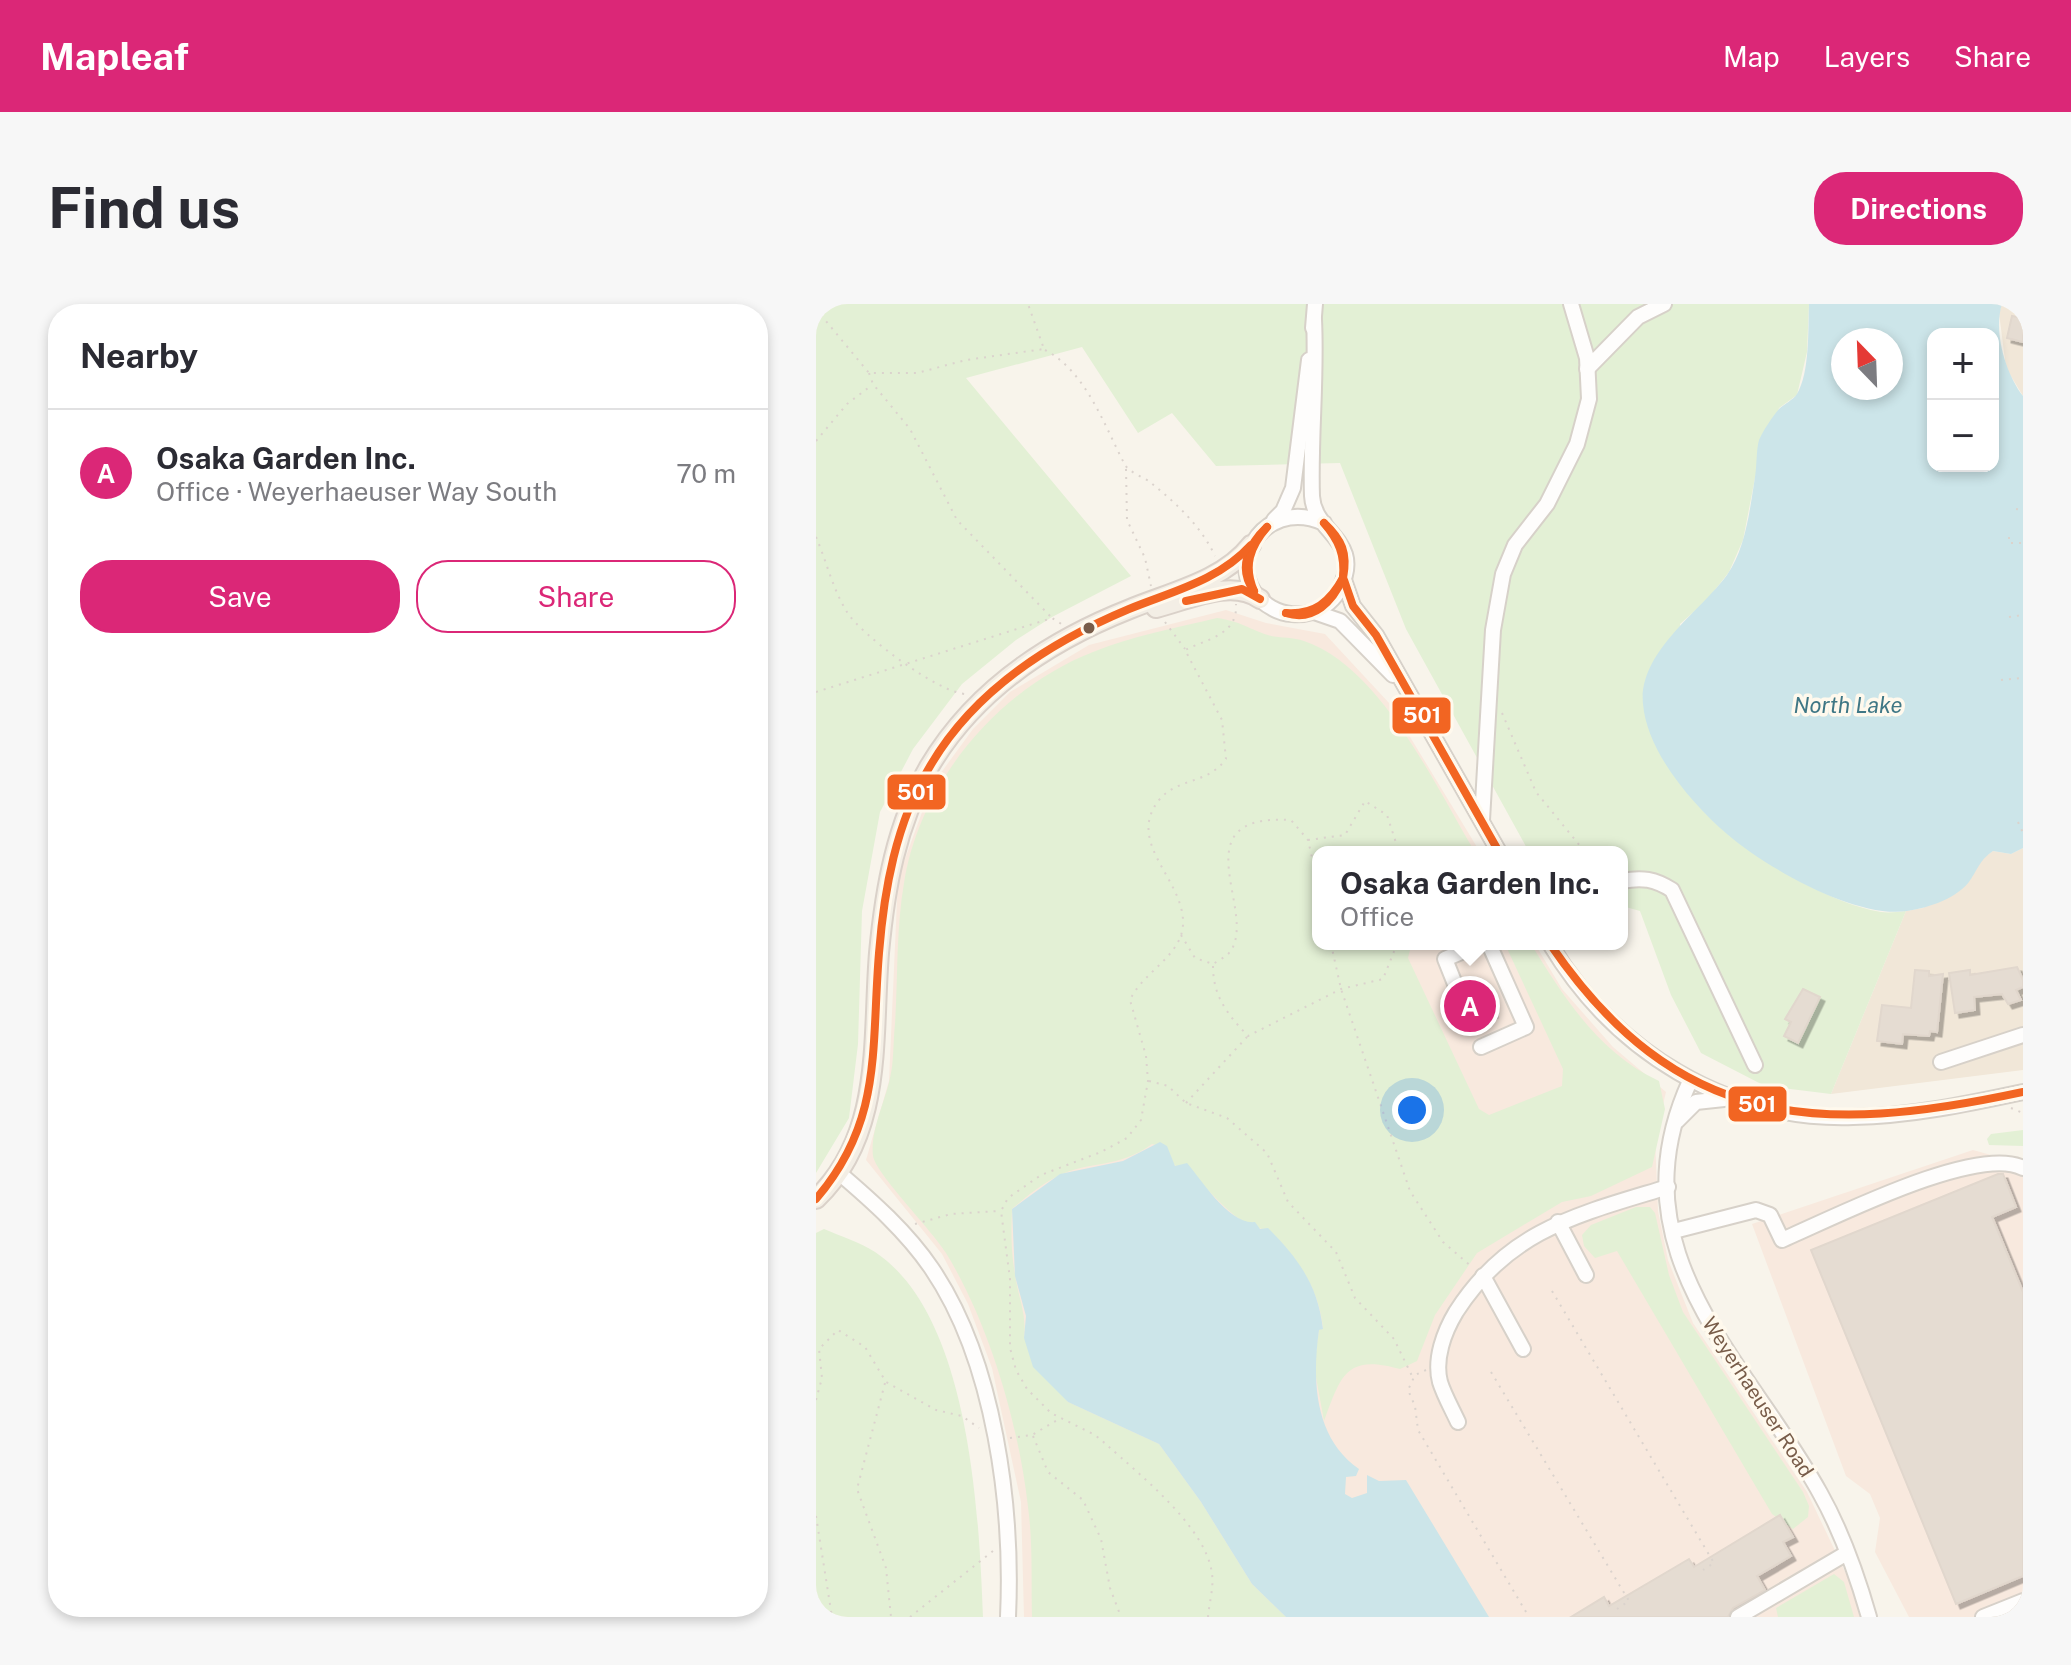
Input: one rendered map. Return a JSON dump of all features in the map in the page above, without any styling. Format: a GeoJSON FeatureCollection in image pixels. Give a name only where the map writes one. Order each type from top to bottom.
{"type":"FeatureCollection","features":[{"type":"Feature","properties":{"kind":"main road"},"geometry":{"type":"LineString","coordinates":[[816,1199],[838,1172],[852,1148],[870,1094],[880,951],[894,850],[928,770],[960,723],[988,694],[1039,654],[1077,634],[1220,573],[1240,559],[1251,545]]}},
{"type":"Feature","properties":{"kind":"main road"},"geometry":{"type":"LineString","coordinates":[[1077,634],[1137,613],[1222,591],[1242,589],[1260,599]]}},
{"type":"Feature","properties":{"kind":"street"},"geometry":{"type":"LineString","coordinates":[[1482,820],[1493,630],[1503,574],[1515,545],[1547,504],[1577,444],[1589,399],[1587,369],[1571,304]]}},
{"type":"Feature","properties":{"kind":"street"},"geometry":{"type":"LineString","coordinates":[[1587,369],[1638,317],[1664,304]]}},
{"type":"Feature","properties":{"kind":"street"},"geometry":{"type":"LineString","coordinates":[[1315,312],[1293,488],[1283,511],[1251,545],[1247,573],[1260,599],[1285,614],[1314,612],[1340,621],[1400,681]]}},
{"type":"Feature","properties":{"kind":"street"},"geometry":{"type":"LineString","coordinates":[[1315,312],[1312,495],[1324,523],[1333,532],[1345,555],[1344,580],[1353,606],[1376,635],[1496,846]]}},
{"type":"Feature","properties":{"kind":"street"},"geometry":{"type":"LineString","coordinates":[[1270,523],[1297,515],[1324,523]]}},
{"type":"Feature","properties":{"kind":"street"},"geometry":{"type":"LineString","coordinates":[[1314,612],[1337,594],[1344,580]]}},
{"type":"Feature","properties":{"kind":"street"},"geometry":{"type":"LineString","coordinates":[[1628,880],[1644,878],[1672,890],[1684,908],[1755,1065]]}},
{"type":"Feature","properties":{"kind":"street"},"geometry":{"type":"LineString","coordinates":[[1457,989],[1445,959],[1466,950]]}},
{"type":"Feature","properties":{"kind":"street"},"geometry":{"type":"LineString","coordinates":[[1481,1047],[1526,1027],[1492,950]]}},
{"type":"Feature","properties":{"kind":"street"},"geometry":{"type":"LineString","coordinates":[[1554,950],[1601,1014],[1629,1040],[1690,1081],[1735,1099],[1802,1115],[1853,1117],[2023,1092]]}},
{"type":"Feature","properties":{"kind":"street"},"geometry":{"type":"LineString","coordinates":[[1941,1062],[2023,1035]]}},
{"type":"Feature","properties":{"kind":"street","name":"Weyerhaeuser Road"},"geometry":{"type":"LineString","coordinates":[[1690,1081],[1674,1124],[1668,1187],[1674,1231],[1684,1270],[1714,1334],[1806,1469],[1847,1553],[1869,1617]]}},
{"type":"Feature","properties":{"kind":"street"},"geometry":{"type":"LineString","coordinates":[[1674,1124],[1696,1102],[1735,1099]]}},
{"type":"Feature","properties":{"kind":"street"},"geometry":{"type":"LineString","coordinates":[[1987,1099],[2023,1101]]}},
{"type":"Feature","properties":{"kind":"street"},"geometry":{"type":"LineString","coordinates":[[1674,1231],[1756,1210],[1770,1215],[1782,1240],[1944,1172],[2002,1163],[2023,1168]]}},
{"type":"Feature","properties":{"kind":"street"},"geometry":{"type":"LineString","coordinates":[[838,1172],[898,1228],[932,1269],[949,1301],[980,1381],[995,1440],[1008,1539],[1008,1617]]}},
{"type":"Feature","properties":{"kind":"street"},"geometry":{"type":"LineString","coordinates":[[1458,1422],[1441,1383],[1439,1368],[1449,1324],[1483,1276],[1502,1256],[1558,1222],[1668,1187]]}},
{"type":"Feature","properties":{"kind":"street"},"geometry":{"type":"LineString","coordinates":[[1558,1222],[1586,1275]]}},
{"type":"Feature","properties":{"kind":"street"},"geometry":{"type":"LineString","coordinates":[[1483,1276],[1523,1349]]}},
{"type":"Feature","properties":{"kind":"street"},"geometry":{"type":"LineString","coordinates":[[1738,1617],[1847,1553]]}},
{"type":"Feature","properties":{"kind":"street"},"geometry":{"type":"LineString","coordinates":[[1983,1617],[2023,1601]]}},
{"type":"Feature","properties":{"kind":"path"},"geometry":{"type":"LineString","coordinates":[[1028,304],[1044,349]]}},
{"type":"Feature","properties":{"kind":"path"},"geometry":{"type":"LineString","coordinates":[[816,309],[910,429],[957,520],[1052,618],[1077,634]]}},
{"type":"Feature","properties":{"kind":"path"},"geometry":{"type":"LineString","coordinates":[[869,373],[917,373],[966,360],[1044,349],[1057,356],[1110,432],[1126,468],[1127,520],[1145,558],[1152,589]]}},
{"type":"Feature","properties":{"kind":"path"},"geometry":{"type":"LineString","coordinates":[[816,441],[847,404],[873,384]]}},
{"type":"Feature","properties":{"kind":"path"},"geometry":{"type":"LineString","coordinates":[[1126,468],[1143,477],[1180,508],[1207,540],[1217,560]]}},
{"type":"Feature","properties":{"kind":"path"},"geometry":{"type":"LineString","coordinates":[[2016,509],[2023,510]]}},
{"type":"Feature","properties":{"kind":"path"},"geometry":{"type":"LineString","coordinates":[[816,537],[847,613],[904,664],[954,695],[988,694]]}},
{"type":"Feature","properties":{"kind":"path"},"geometry":{"type":"LineString","coordinates":[[2009,537],[2009,543],[2023,543]]}},
{"type":"Feature","properties":{"kind":"path"},"geometry":{"type":"LineString","coordinates":[[1185,650],[1226,632],[1237,615],[1236,604]]}},
{"type":"Feature","properties":{"kind":"path"},"geometry":{"type":"LineString","coordinates":[[2009,617],[2023,615]]}},
{"type":"Feature","properties":{"kind":"path"},"geometry":{"type":"LineString","coordinates":[[816,692],[1052,618]]}},
{"type":"Feature","properties":{"kind":"path"},"geometry":{"type":"LineString","coordinates":[[1163,620],[1185,650],[1222,720],[1226,759],[1216,773],[1169,790],[1159,800],[1148,825],[1148,838],[1184,921],[1173,952],[1141,981],[1130,1000],[1130,1011],[1143,1039],[1148,1081],[1145,1110],[1127,1138],[1101,1152],[1041,1175],[1008,1198],[1001,1211],[1010,1279],[1010,1348],[1016,1370],[1027,1389],[1060,1418],[1095,1435],[1147,1481],[1192,1530],[1206,1551],[1213,1575],[1208,1617]]}},
{"type":"Feature","properties":{"kind":"path"},"geometry":{"type":"LineString","coordinates":[[2001,680],[2023,678]]}},
{"type":"Feature","properties":{"kind":"path"},"geometry":{"type":"LineString","coordinates":[[1502,713],[1536,792],[1580,846]]}},
{"type":"Feature","properties":{"kind":"path"},"geometry":{"type":"LineString","coordinates":[[1308,840],[1345,835],[1365,801],[1387,815],[1397,846]]}},
{"type":"Feature","properties":{"kind":"path"},"geometry":{"type":"LineString","coordinates":[[1213,964],[1230,952],[1236,928],[1227,861],[1235,837],[1261,818],[1291,820],[1308,840],[1312,858]]}},
{"type":"Feature","properties":{"kind":"path"},"geometry":{"type":"LineString","coordinates":[[2018,822],[2023,833]]}},
{"type":"Feature","properties":{"kind":"path"},"geometry":{"type":"LineString","coordinates":[[1181,934],[1195,958],[1213,964]]}},
{"type":"Feature","properties":{"kind":"path"},"geometry":{"type":"LineString","coordinates":[[1332,950],[1341,989],[1410,1191],[1443,1242],[1483,1276]]}},
{"type":"Feature","properties":{"kind":"path"},"geometry":{"type":"LineString","coordinates":[[1186,1103],[1248,1036],[1341,989],[1383,979],[1395,950]]}},
{"type":"Feature","properties":{"kind":"path"},"geometry":{"type":"LineString","coordinates":[[1213,964],[1213,989],[1231,1019],[1248,1036]]}},
{"type":"Feature","properties":{"kind":"path"},"geometry":{"type":"LineString","coordinates":[[1148,1081],[1168,1086],[1186,1103],[1227,1118],[1267,1153],[1288,1202],[1336,1252],[1355,1298],[1394,1339],[1413,1378]]}},
{"type":"Feature","properties":{"kind":"path"},"geometry":{"type":"LineString","coordinates":[[898,1228],[951,1214],[1001,1211]]}},
{"type":"Feature","properties":{"kind":"path"},"geometry":{"type":"LineString","coordinates":[[1552,1291],[1714,1563],[1703,1570]]}},
{"type":"Feature","properties":{"kind":"path"},"geometry":{"type":"LineString","coordinates":[[816,1400],[822,1378],[819,1349],[838,1330],[865,1347],[886,1382],[936,1410],[962,1416],[995,1440],[1032,1435],[1060,1418]]}},
{"type":"Feature","properties":{"kind":"path"},"geometry":{"type":"LineString","coordinates":[[1439,1368],[1427,1369],[1413,1378],[1408,1390],[1414,1401],[1418,1430],[1529,1617]]}},
{"type":"Feature","properties":{"kind":"path"},"geometry":{"type":"LineString","coordinates":[[1491,1372],[1629,1601],[1617,1609]]}},
{"type":"Feature","properties":{"kind":"path"},"geometry":{"type":"LineString","coordinates":[[886,1382],[857,1489],[886,1568],[891,1617]]}},
{"type":"Feature","properties":{"kind":"path"},"geometry":{"type":"LineString","coordinates":[[1032,1435],[1048,1472],[1083,1500],[1101,1539],[1110,1588],[1121,1617]]}},
{"type":"Feature","properties":{"kind":"path"},"geometry":{"type":"LineString","coordinates":[[816,1516],[832,1617]]}},
{"type":"Feature","properties":{"kind":"path"},"geometry":{"type":"LineString","coordinates":[[910,1617],[1008,1539]]}},
{"type":"Feature","properties":{"kind":"shaded area"},"geometry":{"type":"Polygon","coordinates":[[[2002,304],[2023,304],[2023,396],[2006,368],[1999,313],[2002,304]]]}},
{"type":"Feature","properties":{"kind":"shaded area"},"geometry":{"type":"Polygon","coordinates":[[[1226,610],[1266,623],[1325,634],[1390,704],[1476,846],[1312,846],[1312,950],[1539,950],[1562,989],[1613,1047],[1666,1092],[1655,1138],[1658,1211],[1668,1260],[1693,1323],[1807,1492],[1849,1580],[1860,1617],[1024,1617],[1021,1502],[992,1368],[968,1304],[942,1254],[866,1160],[889,1081],[898,878],[932,785],[973,729],[1010,692],[1089,645],[1226,610]]]}},
{"type":"Feature","properties":{"kind":"shaded area"},"geometry":{"type":"Polygon","coordinates":[[[2023,848],[2023,1070],[1831,1094],[1906,911],[1923,908],[1970,880],[1979,861],[1993,851],[2011,854],[2023,848]]]}},
{"type":"Feature","properties":{"kind":"shaded area"},"geometry":{"type":"Polygon","coordinates":[[[1973,1150],[2023,1164],[2023,1617],[1909,1617],[1875,1552],[1880,1518],[1870,1494],[1846,1476],[1752,1224],[1973,1150]]]}},
{"type":"Feature","properties":{"kind":"green space"},"geometry":{"type":"Polygon","coordinates":[[[816,304],[1809,304],[1807,352],[1797,395],[1779,408],[1755,478],[1743,540],[1729,572],[1707,600],[1680,624],[1681,711],[1687,789],[1700,808],[1720,827],[1774,866],[1832,897],[1881,912],[1906,911],[1831,1094],[1765,1086],[1701,1053],[1671,995],[1640,911],[1628,908],[1628,846],[1526,846],[1406,629],[1340,463],[1216,466],[1172,413],[1138,433],[1082,347],[966,378],[1131,576],[1052,617],[1016,640],[962,684],[913,749],[880,812],[862,911],[858,1044],[849,1118],[816,1173],[816,304]]]}},
{"type":"Feature","properties":{"kind":"green space"},"geometry":{"type":"Polygon","coordinates":[[[1217,618],[1267,635],[1304,641],[1332,655],[1358,676],[1403,732],[1472,846],[1312,846],[1312,950],[1410,950],[1408,958],[1479,1109],[1489,1115],[1562,1086],[1563,1069],[1508,950],[1535,950],[1570,1004],[1601,1040],[1638,1070],[1659,1081],[1665,1109],[1652,1167],[1591,1196],[1562,1202],[1477,1253],[1435,1315],[1417,1361],[1400,1369],[1368,1364],[1348,1372],[1335,1391],[1324,1421],[1314,1366],[1319,1330],[1323,1328],[1321,1313],[1311,1286],[1297,1262],[1268,1229],[1258,1228],[1240,1219],[1200,1183],[1174,1165],[1162,1148],[1152,1144],[1116,1161],[1070,1171],[1052,1179],[1012,1209],[1013,1258],[1023,1313],[1024,1338],[1068,1402],[1159,1444],[1201,1502],[1252,1584],[1286,1617],[1032,1617],[1031,1534],[1024,1475],[1000,1376],[976,1311],[946,1253],[884,1176],[873,1156],[876,1127],[892,1065],[901,900],[913,846],[927,810],[946,775],[969,744],[996,715],[1026,690],[1058,668],[1108,646],[1217,618]]]}},
{"type":"Feature","properties":{"kind":"green space"},"geometry":{"type":"Polygon","coordinates":[[[2023,1130],[2023,1146],[1989,1145],[1987,1139],[1991,1134],[2023,1130]]]}},
{"type":"Feature","properties":{"kind":"green space"},"geometry":{"type":"Polygon","coordinates":[[[1636,1207],[1650,1207],[1655,1213],[1669,1275],[1683,1312],[1803,1492],[1809,1506],[1808,1517],[1793,1529],[1772,1514],[1617,1251],[1595,1258],[1584,1246],[1582,1235],[1591,1225],[1636,1207]]]}},
{"type":"Feature","properties":{"kind":"green space"},"geometry":{"type":"Polygon","coordinates":[[[824,1229],[875,1252],[907,1282],[931,1321],[950,1368],[963,1419],[978,1525],[983,1617],[816,1617],[816,1233],[824,1229]]]}},
{"type":"Feature","properties":{"kind":"green space"},"geometry":{"type":"Polygon","coordinates":[[[1834,1574],[1844,1582],[1854,1617],[1778,1617],[1776,1608],[1834,1574]]]}},
{"type":"Feature","properties":{"kind":"water","name":"North Lake"},"geometry":{"type":"Polygon","coordinates":[[[1809,304],[2002,304],[2000,340],[2011,376],[2023,396],[2023,848],[2011,854],[1993,851],[1959,892],[1933,905],[1907,911],[1863,907],[1838,899],[1787,875],[1744,847],[1700,808],[1673,776],[1646,722],[1644,685],[1650,667],[1673,634],[1727,575],[1739,553],[1749,515],[1759,440],[1776,412],[1795,396],[1801,385],[1809,304]]]}},
{"type":"Feature","properties":{"kind":"water"},"geometry":{"type":"Polygon","coordinates":[[[1160,1142],[1167,1146],[1175,1166],[1187,1163],[1226,1209],[1245,1221],[1255,1222],[1260,1229],[1268,1228],[1305,1273],[1317,1299],[1323,1329],[1319,1330],[1316,1368],[1320,1407],[1333,1441],[1359,1469],[1356,1476],[1346,1477],[1345,1494],[1352,1498],[1367,1493],[1367,1475],[1379,1481],[1406,1480],[1489,1617],[1286,1617],[1252,1584],[1201,1502],[1159,1444],[1068,1402],[1033,1367],[1024,1338],[1026,1316],[1015,1276],[1012,1209],[1060,1174],[1123,1161],[1160,1142]]]}},
{"type":"Feature","properties":{"kind":"building"},"geometry":{"type":"Polygon","coordinates":[[[2012,316],[2023,318],[2023,342],[2007,338],[2012,316]]]}},
{"type":"Feature","properties":{"kind":"building"},"geometry":{"type":"Polygon","coordinates":[[[2017,967],[2023,980],[2023,987],[2016,990],[2021,1000],[2008,1004],[2002,994],[1974,997],[1975,1010],[1955,1013],[1949,973],[1970,970],[1970,975],[2017,967]]]}},
{"type":"Feature","properties":{"kind":"building"},"geometry":{"type":"Polygon","coordinates":[[[1915,970],[1929,971],[1929,976],[1943,974],[1937,1032],[1930,1031],[1929,1036],[1903,1034],[1902,1044],[1877,1041],[1882,1005],[1911,1008],[1915,970]]]}},
{"type":"Feature","properties":{"kind":"building"},"geometry":{"type":"Polygon","coordinates":[[[1481,985],[1493,1013],[1459,1028],[1447,999],[1461,998],[1467,991],[1481,985]]]}},
{"type":"Feature","properties":{"kind":"building"},"geometry":{"type":"Polygon","coordinates":[[[1803,989],[1820,997],[1798,1043],[1784,1036],[1791,1022],[1785,1019],[1803,989]]]}},
{"type":"Feature","properties":{"kind":"building"},"geometry":{"type":"Polygon","coordinates":[[[2003,1174],[2016,1207],[1992,1217],[2023,1292],[2023,1576],[1956,1604],[1811,1250],[2003,1174]]]}},
{"type":"Feature","properties":{"kind":"building"},"geometry":{"type":"Polygon","coordinates":[[[1780,1515],[1793,1537],[1783,1542],[1791,1556],[1757,1576],[1765,1590],[1733,1608],[1728,1617],[1571,1617],[1604,1597],[1609,1606],[1689,1559],[1694,1567],[1780,1515]]]}},
{"type":"Feature","properties":{"kind":"transit line","name":"501"},"geometry":{"type":"LineString","coordinates":[[1324,523],[1342,548],[1345,561],[1343,578]]}},
{"type":"Feature","properties":{"kind":"transit line","name":"501"},"geometry":{"type":"LineString","coordinates":[[1324,523],[1340,548],[1343,578]]}},
{"type":"Feature","properties":{"kind":"transit line","name":"501"},"geometry":{"type":"LineString","coordinates":[[1254,591],[1246,574],[1247,557],[1267,527]]}},
{"type":"Feature","properties":{"kind":"transit line","name":"501"},"geometry":{"type":"LineString","coordinates":[[1254,591],[1249,573],[1250,557],[1267,527]]}},
{"type":"Feature","properties":{"kind":"transit line","name":"501"},"geometry":{"type":"LineString","coordinates":[[816,1199],[838,1170],[863,1112],[870,1083],[881,929],[888,881],[908,811],[947,740],[991,693],[1043,654],[1100,622],[1194,584],[1224,568],[1251,545]]}},
{"type":"Feature","properties":{"kind":"transit line","name":"501"},"geometry":{"type":"LineString","coordinates":[[1286,613],[1305,612],[1320,605],[1333,594],[1343,578]]}},
{"type":"Feature","properties":{"kind":"transit line","name":"501"},"geometry":{"type":"LineString","coordinates":[[1286,613],[1305,615],[1321,608],[1343,578]]}},
{"type":"Feature","properties":{"kind":"transit line","name":"501"},"geometry":{"type":"LineString","coordinates":[[1344,580],[1353,606],[1376,635],[1496,846]]}},
{"type":"Feature","properties":{"kind":"transit line","name":"501"},"geometry":{"type":"LineString","coordinates":[[1186,601],[1242,589],[1260,599]]}},
{"type":"Feature","properties":{"kind":"transit line","name":"501"},"geometry":{"type":"LineString","coordinates":[[1555,950],[1598,1006],[1649,1052],[1702,1084],[1758,1104],[1817,1114],[1881,1114],[1949,1106],[2023,1092]]}},
{"type":"Feature","properties":{"kind":"place","name":"Osaka Garden Inc."},"geometry":{"type":"Point","coordinates":[1470,1006]}}]}
